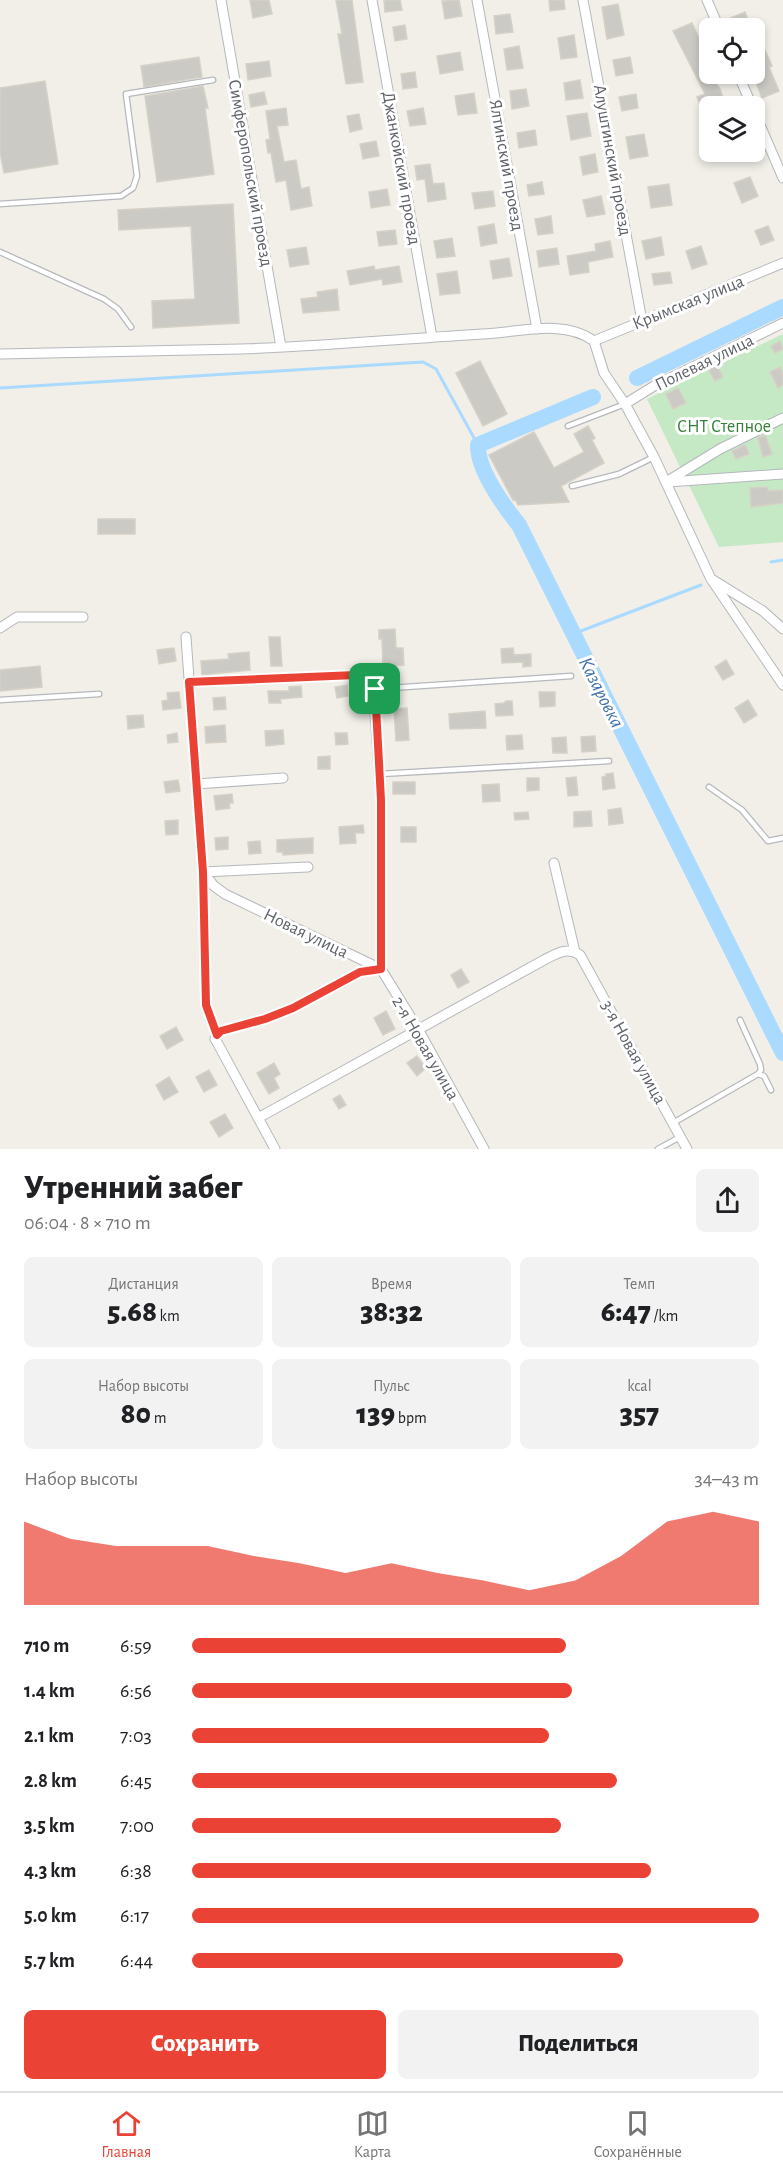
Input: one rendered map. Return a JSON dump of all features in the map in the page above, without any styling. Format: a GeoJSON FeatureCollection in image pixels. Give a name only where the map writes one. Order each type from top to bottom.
{"type":"FeatureCollection","features":[{"type":"Feature","properties":{"kind":"street","name":"Симферопольский проезд"},"geometry":{"type":"LineString","coordinates":[[221,0],[281,347]]}},
{"type":"Feature","properties":{"kind":"street","name":"Джанкойский проезд"},"geometry":{"type":"LineString","coordinates":[[372,0],[432,337]]}},
{"type":"Feature","properties":{"kind":"street","name":"Ялтинский проезд"},"geometry":{"type":"LineString","coordinates":[[477,0],[537,329]]}},
{"type":"Feature","properties":{"kind":"street","name":"Алуштинский проезд"},"geometry":{"type":"LineString","coordinates":[[583,0],[642,321]]}},
{"type":"Feature","properties":{"kind":"street"},"geometry":{"type":"LineString","coordinates":[[707,0],[715,18]]}},
{"type":"Feature","properties":{"kind":"street"},"geometry":{"type":"LineString","coordinates":[[765,136],[783,178]]}},
{"type":"Feature","properties":{"kind":"street","name":"Крымская улица"},"geometry":{"type":"LineString","coordinates":[[594,341],[783,263]]}},
{"type":"Feature","properties":{"kind":"street","name":"Полевая улица"},"geometry":{"type":"LineString","coordinates":[[625,404],[654,386],[783,323]]}},
{"type":"Feature","properties":{"kind":"street"},"geometry":{"type":"LineString","coordinates":[[0,354],[281,347],[537,329],[582,334],[594,341],[604,373],[625,404],[654,457],[711,579],[783,685]]}},
{"type":"Feature","properties":{"kind":"street"},"geometry":{"type":"LineString","coordinates":[[666,482],[720,449],[783,418]]}},
{"type":"Feature","properties":{"kind":"street"},"geometry":{"type":"LineString","coordinates":[[666,482],[783,474]]}},
{"type":"Feature","properties":{"kind":"street"},"geometry":{"type":"LineString","coordinates":[[711,579],[763,611],[783,629]]}},
{"type":"Feature","properties":{"kind":"street"},"geometry":{"type":"LineString","coordinates":[[0,628],[17,617],[83,617]]}},
{"type":"Feature","properties":{"kind":"street"},"geometry":{"type":"LineString","coordinates":[[186,637],[203,872],[308,867]]}},
{"type":"Feature","properties":{"kind":"street"},"geometry":{"type":"LineString","coordinates":[[189,682],[356,675],[369,679],[375,689],[380,774],[381,969]]}},
{"type":"Feature","properties":{"kind":"street"},"geometry":{"type":"LineString","coordinates":[[196,784],[283,778]]}},
{"type":"Feature","properties":{"kind":"street","name":"3-я Новая улица"},"geometry":{"type":"LineString","coordinates":[[554,863],[578,954],[687,1149]]}},
{"type":"Feature","properties":{"kind":"street","name":"Новая улица"},"geometry":{"type":"LineString","coordinates":[[203,872],[214,886],[225,894],[381,969]]}},
{"type":"Feature","properties":{"kind":"street"},"geometry":{"type":"LineString","coordinates":[[258,1118],[558,953],[564,951],[578,954]]}},
{"type":"Feature","properties":{"kind":"street","name":"Новая улица"},"geometry":{"type":"LineString","coordinates":[[217,1035],[221,1031],[265,1019],[293,1008],[360,972],[381,969]]}},
{"type":"Feature","properties":{"kind":"street","name":"2-я Новая улица"},"geometry":{"type":"LineString","coordinates":[[381,969],[418,1029],[484,1149]]}},
{"type":"Feature","properties":{"kind":"street"},"geometry":{"type":"LineString","coordinates":[[217,1035],[215,1039],[275,1149]]}},
{"type":"Feature","properties":{"kind":"lane"},"geometry":{"type":"LineString","coordinates":[[0,204],[122,196],[133,188],[137,176],[126,94],[213,80]]}},
{"type":"Feature","properties":{"kind":"lane"},"geometry":{"type":"LineString","coordinates":[[0,252],[104,298],[118,309],[131,327]]}},
{"type":"Feature","properties":{"kind":"lane"},"geometry":{"type":"LineString","coordinates":[[568,426],[625,404]]}},
{"type":"Feature","properties":{"kind":"lane"},"geometry":{"type":"LineString","coordinates":[[572,486],[619,474],[654,457]]}},
{"type":"Feature","properties":{"kind":"lane"},"geometry":{"type":"LineString","coordinates":[[375,689],[571,676]]}},
{"type":"Feature","properties":{"kind":"lane"},"geometry":{"type":"LineString","coordinates":[[0,700],[99,694]]}},
{"type":"Feature","properties":{"kind":"lane"},"geometry":{"type":"LineString","coordinates":[[380,774],[609,761]]}},
{"type":"Feature","properties":{"kind":"lane"},"geometry":{"type":"LineString","coordinates":[[709,787],[742,810],[768,841],[783,838]]}},
{"type":"Feature","properties":{"kind":"lane"},"geometry":{"type":"LineString","coordinates":[[203,872],[206,1005],[217,1035]]}},
{"type":"Feature","properties":{"kind":"lane"},"geometry":{"type":"LineString","coordinates":[[740,1020],[760,1064],[759,1074]]}},
{"type":"Feature","properties":{"kind":"lane"},"geometry":{"type":"LineString","coordinates":[[673,1123],[759,1074]]}},
{"type":"Feature","properties":{"kind":"lane"},"geometry":{"type":"LineString","coordinates":[[759,1074],[764,1076],[771,1090]]}},
{"type":"Feature","properties":{"kind":"lane"},"geometry":{"type":"LineString","coordinates":[[658,1149],[681,1137]]}},
{"type":"Feature","properties":{"kind":"green space","name":"СНТ Степное"},"geometry":{"type":"Polygon","coordinates":[[[783,334],[783,542],[719,547],[647,399],[783,334]]]}},
{"type":"Feature","properties":{"kind":"building"},"geometry":{"type":"Polygon","coordinates":[[[250,0],[269,0],[272,14],[253,18],[250,0]]]}},
{"type":"Feature","properties":{"kind":"building"},"geometry":{"type":"Polygon","coordinates":[[[336,0],[352,0],[363,82],[346,84],[338,34],[342,34],[336,0]]]}},
{"type":"Feature","properties":{"kind":"building"},"geometry":{"type":"Polygon","coordinates":[[[384,0],[400,0],[402,10],[385,12],[384,0]]]}},
{"type":"Feature","properties":{"kind":"building"},"geometry":{"type":"Polygon","coordinates":[[[459,0],[462,16],[445,19],[442,1],[459,0]]]}},
{"type":"Feature","properties":{"kind":"building"},"geometry":{"type":"Polygon","coordinates":[[[549,0],[564,0],[565,9],[550,11],[549,0]]]}},
{"type":"Feature","properties":{"kind":"building"},"geometry":{"type":"Polygon","coordinates":[[[618,4],[624,35],[607,39],[602,7],[618,4]]]}},
{"type":"Feature","properties":{"kind":"building"},"geometry":{"type":"Polygon","coordinates":[[[745,12],[747,18],[731,18],[745,12]]]}},
{"type":"Feature","properties":{"kind":"building"},"geometry":{"type":"Polygon","coordinates":[[[510,14],[513,32],[496,34],[494,16],[510,14]]]}},
{"type":"Feature","properties":{"kind":"building"},"geometry":{"type":"Polygon","coordinates":[[[692,23],[699,38],[699,82],[673,31],[692,23]]]}},
{"type":"Feature","properties":{"kind":"building"},"geometry":{"type":"Polygon","coordinates":[[[405,25],[407,39],[395,41],[393,27],[405,25]]]}},
{"type":"Feature","properties":{"kind":"building"},"geometry":{"type":"Polygon","coordinates":[[[574,35],[577,57],[561,59],[558,38],[574,35]]]}},
{"type":"Feature","properties":{"kind":"building"},"geometry":{"type":"Polygon","coordinates":[[[519,46],[523,68],[507,70],[504,49],[519,46]]]}},
{"type":"Feature","properties":{"kind":"building"},"geometry":{"type":"Polygon","coordinates":[[[765,50],[779,91],[761,96],[757,84],[765,84],[765,50]]]}},
{"type":"Feature","properties":{"kind":"building"},"geometry":{"type":"Polygon","coordinates":[[[460,52],[463,70],[440,74],[437,56],[460,52]]]}},
{"type":"Feature","properties":{"kind":"building"},"geometry":{"type":"Polygon","coordinates":[[[199,57],[202,77],[144,87],[141,66],[199,57]]]}},
{"type":"Feature","properties":{"kind":"building"},"geometry":{"type":"Polygon","coordinates":[[[630,57],[633,73],[616,76],[613,60],[630,57]]]}},
{"type":"Feature","properties":{"kind":"building"},"geometry":{"type":"Polygon","coordinates":[[[269,61],[271,76],[248,80],[246,64],[269,61]]]}},
{"type":"Feature","properties":{"kind":"building"},"geometry":{"type":"Polygon","coordinates":[[[415,72],[417,87],[403,89],[401,74],[415,72]]]}},
{"type":"Feature","properties":{"kind":"building"},"geometry":{"type":"Polygon","coordinates":[[[580,80],[583,98],[566,100],[564,83],[580,80]]]}},
{"type":"Feature","properties":{"kind":"building"},"geometry":{"type":"Polygon","coordinates":[[[45,81],[58,164],[4,173],[0,152],[0,88],[45,81]]]}},
{"type":"Feature","properties":{"kind":"building"},"geometry":{"type":"Polygon","coordinates":[[[700,84],[717,84],[722,96],[700,96],[705,94],[700,84]]]}},
{"type":"Feature","properties":{"kind":"building"},"geometry":{"type":"Polygon","coordinates":[[[203,86],[208,108],[205,108],[214,174],[157,182],[145,96],[203,86]]]}},
{"type":"Feature","properties":{"kind":"building"},"geometry":{"type":"Polygon","coordinates":[[[526,89],[529,106],[512,109],[510,91],[526,89]]]}},
{"type":"Feature","properties":{"kind":"building"},"geometry":{"type":"Polygon","coordinates":[[[264,92],[267,104],[251,107],[249,95],[264,92]]]}},
{"type":"Feature","properties":{"kind":"building"},"geometry":{"type":"Polygon","coordinates":[[[474,93],[477,113],[458,115],[455,96],[474,93]]]}},
{"type":"Feature","properties":{"kind":"building"},"geometry":{"type":"Polygon","coordinates":[[[636,94],[638,108],[622,111],[619,97],[636,94]]]}},
{"type":"Feature","properties":{"kind":"building"},"geometry":{"type":"Polygon","coordinates":[[[286,108],[288,125],[277,126],[284,162],[296,160],[301,189],[309,187],[312,206],[291,210],[286,180],[276,182],[271,153],[268,153],[266,140],[270,139],[266,111],[286,108]]]}},
{"type":"Feature","properties":{"kind":"building"},"geometry":{"type":"Polygon","coordinates":[[[423,108],[426,124],[410,126],[407,111],[423,108]]]}},
{"type":"Feature","properties":{"kind":"building"},"geometry":{"type":"Polygon","coordinates":[[[587,113],[591,136],[571,140],[567,116],[587,113]]]}},
{"type":"Feature","properties":{"kind":"building"},"geometry":{"type":"Polygon","coordinates":[[[359,114],[362,129],[350,132],[347,116],[359,114]]]}},
{"type":"Feature","properties":{"kind":"building"},"geometry":{"type":"Polygon","coordinates":[[[535,130],[537,145],[519,148],[517,133],[535,130]]]}},
{"type":"Feature","properties":{"kind":"building"},"geometry":{"type":"Polygon","coordinates":[[[644,134],[648,156],[630,159],[626,137],[644,134]]]}},
{"type":"Feature","properties":{"kind":"building"},"geometry":{"type":"Polygon","coordinates":[[[376,141],[379,156],[363,159],[360,144],[376,141]]]}},
{"type":"Feature","properties":{"kind":"building"},"geometry":{"type":"Polygon","coordinates":[[[595,154],[598,172],[583,175],[580,157],[595,154]]]}},
{"type":"Feature","properties":{"kind":"building"},"geometry":{"type":"Polygon","coordinates":[[[430,164],[433,184],[444,183],[446,199],[428,202],[425,179],[417,180],[415,166],[430,164]]]}},
{"type":"Feature","properties":{"kind":"building"},"geometry":{"type":"Polygon","coordinates":[[[750,177],[758,196],[742,203],[734,183],[750,177]]]}},
{"type":"Feature","properties":{"kind":"building"},"geometry":{"type":"Polygon","coordinates":[[[542,182],[544,194],[529,196],[527,185],[542,182]]]}},
{"type":"Feature","properties":{"kind":"building"},"geometry":{"type":"Polygon","coordinates":[[[669,184],[672,205],[651,208],[648,187],[669,184]]]}},
{"type":"Feature","properties":{"kind":"building"},"geometry":{"type":"Polygon","coordinates":[[[387,189],[390,205],[371,208],[369,192],[387,189]]]}},
{"type":"Feature","properties":{"kind":"building"},"geometry":{"type":"Polygon","coordinates":[[[493,191],[495,206],[475,209],[472,193],[493,191]]]}},
{"type":"Feature","properties":{"kind":"building"},"geometry":{"type":"Polygon","coordinates":[[[601,196],[605,214],[587,217],[583,200],[601,196]]]}},
{"type":"Feature","properties":{"kind":"building"},"geometry":{"type":"Polygon","coordinates":[[[233,204],[239,323],[153,328],[152,301],[195,299],[191,226],[119,230],[118,210],[233,204]]]}},
{"type":"Feature","properties":{"kind":"building"},"geometry":{"type":"Polygon","coordinates":[[[551,216],[553,233],[538,235],[535,219],[551,216]]]}},
{"type":"Feature","properties":{"kind":"building"},"geometry":{"type":"Polygon","coordinates":[[[494,224],[497,243],[481,246],[478,227],[494,224]]]}},
{"type":"Feature","properties":{"kind":"building"},"geometry":{"type":"Polygon","coordinates":[[[768,226],[774,240],[761,245],[755,231],[768,226]]]}},
{"type":"Feature","properties":{"kind":"building"},"geometry":{"type":"Polygon","coordinates":[[[395,230],[397,244],[379,246],[377,232],[395,230]]]}},
{"type":"Feature","properties":{"kind":"building"},"geometry":{"type":"Polygon","coordinates":[[[661,237],[664,255],[646,259],[642,241],[661,237]]]}},
{"type":"Feature","properties":{"kind":"building"},"geometry":{"type":"Polygon","coordinates":[[[452,238],[455,256],[437,258],[434,241],[452,238]]]}},
{"type":"Feature","properties":{"kind":"building"},"geometry":{"type":"Polygon","coordinates":[[[610,241],[613,257],[588,262],[589,272],[570,275],[567,256],[596,251],[595,244],[610,241]]]}},
{"type":"Feature","properties":{"kind":"building"},"geometry":{"type":"Polygon","coordinates":[[[701,246],[707,264],[692,269],[686,251],[701,246]]]}},
{"type":"Feature","properties":{"kind":"building"},"geometry":{"type":"Polygon","coordinates":[[[306,247],[309,264],[290,267],[287,250],[306,247]]]}},
{"type":"Feature","properties":{"kind":"building"},"geometry":{"type":"Polygon","coordinates":[[[557,248],[559,264],[539,267],[537,251],[557,248]]]}},
{"type":"Feature","properties":{"kind":"building"},"geometry":{"type":"Polygon","coordinates":[[[509,258],[512,276],[493,279],[490,261],[509,258]]]}},
{"type":"Feature","properties":{"kind":"building"},"geometry":{"type":"Polygon","coordinates":[[[374,266],[375,270],[399,266],[402,282],[383,285],[382,279],[350,285],[347,271],[374,266]]]}},
{"type":"Feature","properties":{"kind":"building"},"geometry":{"type":"Polygon","coordinates":[[[457,271],[460,293],[440,295],[437,274],[457,271]]]}},
{"type":"Feature","properties":{"kind":"building"},"geometry":{"type":"Polygon","coordinates":[[[670,272],[672,283],[654,285],[652,274],[670,272]]]}},
{"type":"Feature","properties":{"kind":"building"},"geometry":{"type":"Polygon","coordinates":[[[337,289],[339,310],[303,313],[301,299],[318,297],[317,292],[337,289]]]}},
{"type":"Feature","properties":{"kind":"building"},"geometry":{"type":"Polygon","coordinates":[[[780,341],[783,349],[775,353],[771,346],[780,341]]]}},
{"type":"Feature","properties":{"kind":"building"},"geometry":{"type":"Polygon","coordinates":[[[480,361],[507,414],[483,426],[456,373],[480,361]]]}},
{"type":"Feature","properties":{"kind":"building"},"geometry":{"type":"Polygon","coordinates":[[[717,366],[723,377],[715,381],[709,370],[717,366]]]}},
{"type":"Feature","properties":{"kind":"building"},"geometry":{"type":"Polygon","coordinates":[[[780,367],[783,374],[783,385],[778,388],[770,372],[780,367]]]}},
{"type":"Feature","properties":{"kind":"building"},"geometry":{"type":"Polygon","coordinates":[[[678,388],[686,403],[673,409],[666,394],[678,388]]]}},
{"type":"Feature","properties":{"kind":"building"},"geometry":{"type":"Polygon","coordinates":[[[588,426],[595,438],[592,440],[604,463],[561,486],[569,502],[518,505],[515,499],[513,500],[489,455],[534,432],[554,468],[584,452],[574,434],[588,426]]]}},
{"type":"Feature","properties":{"kind":"building"},"geometry":{"type":"Polygon","coordinates":[[[765,435],[772,454],[763,457],[758,438],[765,435]]]}},
{"type":"Feature","properties":{"kind":"building"},"geometry":{"type":"Polygon","coordinates":[[[745,445],[749,454],[736,459],[732,451],[745,445]]]}},
{"type":"Feature","properties":{"kind":"building"},"geometry":{"type":"Polygon","coordinates":[[[768,487],[768,491],[783,490],[783,503],[751,507],[750,488],[768,487]]]}},
{"type":"Feature","properties":{"kind":"building"},"geometry":{"type":"Polygon","coordinates":[[[98,519],[135,519],[135,534],[98,534],[98,519]]]}},
{"type":"Feature","properties":{"kind":"building"},"geometry":{"type":"Polygon","coordinates":[[[395,629],[396,648],[403,648],[404,665],[383,666],[382,639],[379,639],[379,630],[395,629]]]}},
{"type":"Feature","properties":{"kind":"building"},"geometry":{"type":"Polygon","coordinates":[[[269,637],[280,637],[282,666],[271,666],[269,637]]]}},
{"type":"Feature","properties":{"kind":"building"},"geometry":{"type":"Polygon","coordinates":[[[174,648],[176,661],[159,664],[157,650],[174,648]]]}},
{"type":"Feature","properties":{"kind":"building"},"geometry":{"type":"Polygon","coordinates":[[[513,648],[514,655],[531,654],[531,666],[523,667],[523,662],[502,663],[501,649],[513,648]]]}},
{"type":"Feature","properties":{"kind":"building"},"geometry":{"type":"Polygon","coordinates":[[[249,652],[250,670],[202,675],[201,661],[229,659],[228,654],[249,652]]]}},
{"type":"Feature","properties":{"kind":"building"},"geometry":{"type":"Polygon","coordinates":[[[726,660],[734,674],[723,680],[715,667],[726,660]]]}},
{"type":"Feature","properties":{"kind":"building"},"geometry":{"type":"Polygon","coordinates":[[[40,666],[42,687],[0,691],[0,670],[40,666]]]}},
{"type":"Feature","properties":{"kind":"building"},"geometry":{"type":"Polygon","coordinates":[[[347,685],[348,696],[337,698],[335,687],[347,685]]]}},
{"type":"Feature","properties":{"kind":"building"},"geometry":{"type":"Polygon","coordinates":[[[301,686],[302,697],[280,699],[281,703],[269,703],[268,691],[289,691],[289,687],[301,686]]]}},
{"type":"Feature","properties":{"kind":"building"},"geometry":{"type":"Polygon","coordinates":[[[179,692],[181,708],[163,710],[162,701],[168,700],[167,693],[179,692]]]}},
{"type":"Feature","properties":{"kind":"building"},"geometry":{"type":"Polygon","coordinates":[[[539,692],[555,692],[555,706],[540,707],[539,692]]]}},
{"type":"Feature","properties":{"kind":"building"},"geometry":{"type":"Polygon","coordinates":[[[225,697],[226,709],[214,710],[213,698],[225,697]]]}},
{"type":"Feature","properties":{"kind":"building"},"geometry":{"type":"Polygon","coordinates":[[[748,700],[757,715],[744,723],[735,708],[748,700]]]}},
{"type":"Feature","properties":{"kind":"building"},"geometry":{"type":"Polygon","coordinates":[[[512,701],[513,715],[496,716],[495,704],[512,701]]]}},
{"type":"Feature","properties":{"kind":"building"},"geometry":{"type":"Polygon","coordinates":[[[407,708],[409,740],[396,741],[394,709],[407,708]]]}},
{"type":"Feature","properties":{"kind":"building"},"geometry":{"type":"Polygon","coordinates":[[[485,711],[486,728],[450,729],[449,714],[485,711]]]}},
{"type":"Feature","properties":{"kind":"building"},"geometry":{"type":"Polygon","coordinates":[[[143,715],[144,727],[128,729],[127,716],[143,715]]]}},
{"type":"Feature","properties":{"kind":"building"},"geometry":{"type":"Polygon","coordinates":[[[225,725],[226,742],[206,743],[205,727],[225,725]]]}},
{"type":"Feature","properties":{"kind":"building"},"geometry":{"type":"Polygon","coordinates":[[[283,730],[284,744],[266,746],[265,731],[283,730]]]}},
{"type":"Feature","properties":{"kind":"building"},"geometry":{"type":"Polygon","coordinates":[[[177,733],[178,742],[168,743],[167,735],[177,733]]]}},
{"type":"Feature","properties":{"kind":"building"},"geometry":{"type":"Polygon","coordinates":[[[335,733],[347,733],[348,744],[336,745],[335,733]]]}},
{"type":"Feature","properties":{"kind":"building"},"geometry":{"type":"Polygon","coordinates":[[[522,735],[523,749],[507,750],[506,736],[522,735]]]}},
{"type":"Feature","properties":{"kind":"building"},"geometry":{"type":"Polygon","coordinates":[[[595,736],[596,751],[582,752],[581,737],[595,736]]]}},
{"type":"Feature","properties":{"kind":"building"},"geometry":{"type":"Polygon","coordinates":[[[566,737],[567,753],[553,753],[552,738],[566,737]]]}},
{"type":"Feature","properties":{"kind":"building"},"geometry":{"type":"Polygon","coordinates":[[[330,756],[330,769],[318,769],[318,757],[330,756]]]}},
{"type":"Feature","properties":{"kind":"building"},"geometry":{"type":"Polygon","coordinates":[[[613,773],[615,788],[603,790],[602,777],[613,773]]]}},
{"type":"Feature","properties":{"kind":"building"},"geometry":{"type":"Polygon","coordinates":[[[576,777],[578,795],[568,796],[566,778],[576,777]]]}},
{"type":"Feature","properties":{"kind":"building"},"geometry":{"type":"Polygon","coordinates":[[[527,778],[539,778],[539,790],[527,791],[527,778]]]}},
{"type":"Feature","properties":{"kind":"building"},"geometry":{"type":"Polygon","coordinates":[[[178,780],[180,791],[166,793],[164,782],[178,780]]]}},
{"type":"Feature","properties":{"kind":"building"},"geometry":{"type":"Polygon","coordinates":[[[393,782],[415,782],[415,794],[393,794],[393,782]]]}},
{"type":"Feature","properties":{"kind":"building"},"geometry":{"type":"Polygon","coordinates":[[[499,784],[500,801],[483,802],[482,785],[499,784]]]}},
{"type":"Feature","properties":{"kind":"building"},"geometry":{"type":"Polygon","coordinates":[[[232,794],[233,803],[229,803],[230,808],[216,810],[214,796],[232,794]]]}},
{"type":"Feature","properties":{"kind":"building"},"geometry":{"type":"Polygon","coordinates":[[[621,808],[623,823],[609,825],[608,810],[621,808]]]}},
{"type":"Feature","properties":{"kind":"building"},"geometry":{"type":"Polygon","coordinates":[[[591,811],[592,826],[574,827],[574,812],[591,811]]]}},
{"type":"Feature","properties":{"kind":"building"},"geometry":{"type":"Polygon","coordinates":[[[528,812],[529,819],[515,820],[514,813],[528,812]]]}},
{"type":"Feature","properties":{"kind":"building"},"geometry":{"type":"Polygon","coordinates":[[[178,820],[178,834],[166,835],[165,821],[178,820]]]}},
{"type":"Feature","properties":{"kind":"building"},"geometry":{"type":"Polygon","coordinates":[[[363,825],[364,833],[355,833],[356,843],[340,844],[339,827],[363,825]]]}},
{"type":"Feature","properties":{"kind":"building"},"geometry":{"type":"Polygon","coordinates":[[[401,827],[416,827],[416,842],[401,842],[401,827]]]}},
{"type":"Feature","properties":{"kind":"building"},"geometry":{"type":"Polygon","coordinates":[[[228,837],[228,849],[216,850],[215,838],[228,837]]]}},
{"type":"Feature","properties":{"kind":"building"},"geometry":{"type":"Polygon","coordinates":[[[313,838],[313,853],[283,855],[283,852],[277,852],[277,840],[313,838]]]}},
{"type":"Feature","properties":{"kind":"building"},"geometry":{"type":"Polygon","coordinates":[[[260,841],[261,853],[249,854],[248,842],[260,841]]]}},
{"type":"Feature","properties":{"kind":"building"},"geometry":{"type":"Polygon","coordinates":[[[461,969],[469,982],[458,988],[451,975],[461,969]]]}},
{"type":"Feature","properties":{"kind":"building"},"geometry":{"type":"Polygon","coordinates":[[[386,1011],[395,1029],[383,1035],[374,1018],[386,1011]]]}},
{"type":"Feature","properties":{"kind":"building"},"geometry":{"type":"Polygon","coordinates":[[[176,1027],[183,1040],[167,1049],[160,1036],[176,1027]]]}},
{"type":"Feature","properties":{"kind":"building"},"geometry":{"type":"Polygon","coordinates":[[[417,1056],[426,1068],[417,1076],[407,1063],[417,1056]]]}},
{"type":"Feature","properties":{"kind":"building"},"geometry":{"type":"Polygon","coordinates":[[[274,1063],[280,1074],[274,1078],[279,1088],[269,1094],[257,1073],[274,1063]]]}},
{"type":"Feature","properties":{"kind":"building"},"geometry":{"type":"Polygon","coordinates":[[[209,1070],[217,1085],[204,1092],[196,1077],[209,1070]]]}},
{"type":"Feature","properties":{"kind":"building"},"geometry":{"type":"Polygon","coordinates":[[[169,1077],[178,1092],[164,1100],[156,1085],[169,1077]]]}},
{"type":"Feature","properties":{"kind":"building"},"geometry":{"type":"Polygon","coordinates":[[[340,1095],[346,1105],[339,1109],[333,1099],[340,1095]]]}},
{"type":"Feature","properties":{"kind":"building"},"geometry":{"type":"Polygon","coordinates":[[[225,1114],[233,1128],[219,1137],[210,1122],[225,1114]]]}},
{"type":"Feature","properties":{"kind":"waterway","name":"Казаровка"},"geometry":{"type":"LineString","coordinates":[[637,378],[783,307]]}},
{"type":"Feature","properties":{"kind":"waterway"},"geometry":{"type":"LineString","coordinates":[[0,388],[423,362],[436,369],[478,445]]}},
{"type":"Feature","properties":{"kind":"waterway","name":"Казаровка"},"geometry":{"type":"LineString","coordinates":[[593,397],[478,445],[479,455],[493,487],[519,525],[783,1053]]}},
{"type":"Feature","properties":{"kind":"waterway"},"geometry":{"type":"LineString","coordinates":[[771,562],[783,560]]}},
{"type":"Feature","properties":{"kind":"waterway"},"geometry":{"type":"LineString","coordinates":[[573,634],[701,585]]}},
{"type":"Feature","properties":{"kind":"route"},"geometry":{"type":"LineString","coordinates":[[356,675],[369,679],[375,689],[381,800],[381,969],[360,972],[293,1008],[265,1019],[221,1031],[217,1035],[206,1005],[203,872],[189,682],[356,675]]}}]}
